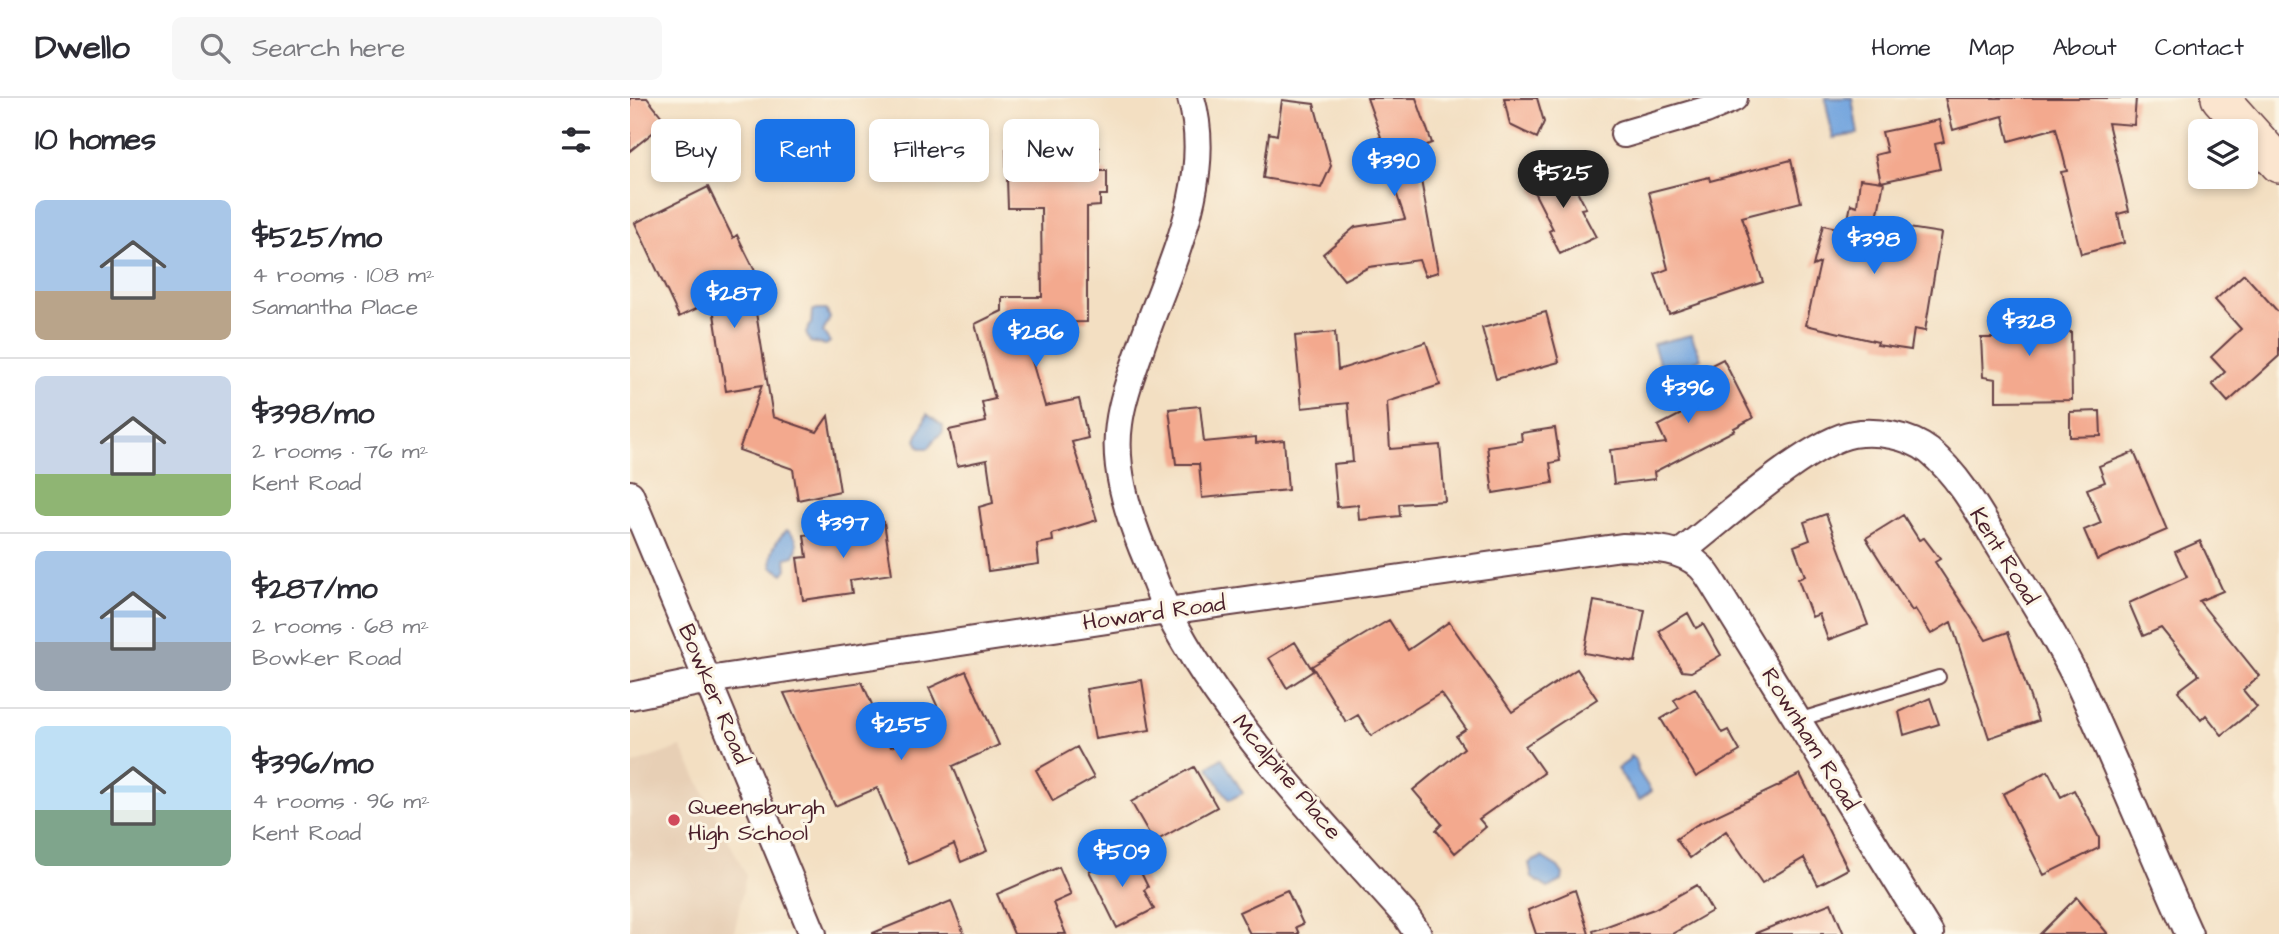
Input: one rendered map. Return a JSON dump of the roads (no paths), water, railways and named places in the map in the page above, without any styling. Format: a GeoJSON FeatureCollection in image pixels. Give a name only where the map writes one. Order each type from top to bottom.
{"type":"FeatureCollection","features":[{"type":"Feature","properties":{"kind":"main road"},"geometry":{"type":"LineString","coordinates":[[2220,98],[2279,164]]}},
{"type":"Feature","properties":{"kind":"street","name":"Mcalpine Place"},"geometry":{"type":"LineString","coordinates":[[1191,98],[1198,133],[1194,190],[1139,353],[1119,425],[1120,473],[1125,499],[1167,611],[1208,680],[1278,770],[1406,916],[1418,934]]}},
{"type":"Feature","properties":{"kind":"street"},"geometry":{"type":"LineString","coordinates":[[1624,134],[1706,110],[1734,98]]}},
{"type":"Feature","properties":{"kind":"street","name":"Kent Road"},"geometry":{"type":"LineString","coordinates":[[1679,554],[1783,472],[1836,439],[1852,434],[1888,435],[1907,440],[1927,450],[1947,469],[1980,516],[2077,680],[2189,934]]}},
{"type":"Feature","properties":{"kind":"street","name":"Bowker Road"},"geometry":{"type":"LineString","coordinates":[[630,494],[813,934]]}},
{"type":"Feature","properties":{"kind":"street","name":"Howard Road"},"geometry":{"type":"LineString","coordinates":[[630,696],[708,680],[1167,611],[1622,547],[1653,548],[1679,554]]}},
{"type":"Feature","properties":{"kind":"street","name":"Rownham Road"},"geometry":{"type":"LineString","coordinates":[[1679,554],[1700,566],[1717,590],[1930,934]]}},
{"type":"Feature","properties":{"kind":"lane"},"geometry":{"type":"LineString","coordinates":[[1798,720],[1856,700],[1939,677]]}},
{"type":"Feature","properties":{"kind":"water"},"geometry":{"type":"Polygon","coordinates":[[[1825,98],[1852,98],[1858,134],[1833,138],[1825,98]]]}},
{"type":"Feature","properties":{"kind":"water"},"geometry":{"type":"Polygon","coordinates":[[[826,309],[830,318],[823,332],[830,342],[826,345],[810,342],[806,333],[811,324],[812,311],[826,309]]]}},
{"type":"Feature","properties":{"kind":"water"},"geometry":{"type":"Polygon","coordinates":[[[1691,335],[1701,358],[1665,379],[1653,344],[1691,335]]]}},
{"type":"Feature","properties":{"kind":"water"},"geometry":{"type":"Polygon","coordinates":[[[927,414],[943,426],[943,432],[929,448],[920,448],[916,440],[927,414]]]}},
{"type":"Feature","properties":{"kind":"water"},"geometry":{"type":"Polygon","coordinates":[[[787,530],[796,538],[797,548],[794,556],[786,558],[787,569],[783,574],[772,567],[772,556],[777,542],[787,530]]]}},
{"type":"Feature","properties":{"kind":"water"},"geometry":{"type":"Polygon","coordinates":[[[1630,756],[1636,761],[1638,771],[1651,791],[1639,800],[1617,769],[1628,761],[1630,756]]]}},
{"type":"Feature","properties":{"kind":"water"},"geometry":{"type":"Polygon","coordinates":[[[1222,758],[1243,793],[1229,800],[1208,767],[1222,758]]]}},
{"type":"Feature","properties":{"kind":"water"},"geometry":{"type":"Polygon","coordinates":[[[1542,857],[1558,867],[1563,874],[1562,881],[1548,888],[1532,878],[1529,863],[1542,857]]]}},
{"type":"Feature","properties":{"kind":"place","name":"Queensburgh High School"},"geometry":{"type":"Point","coordinates":[674,820]}}]}
